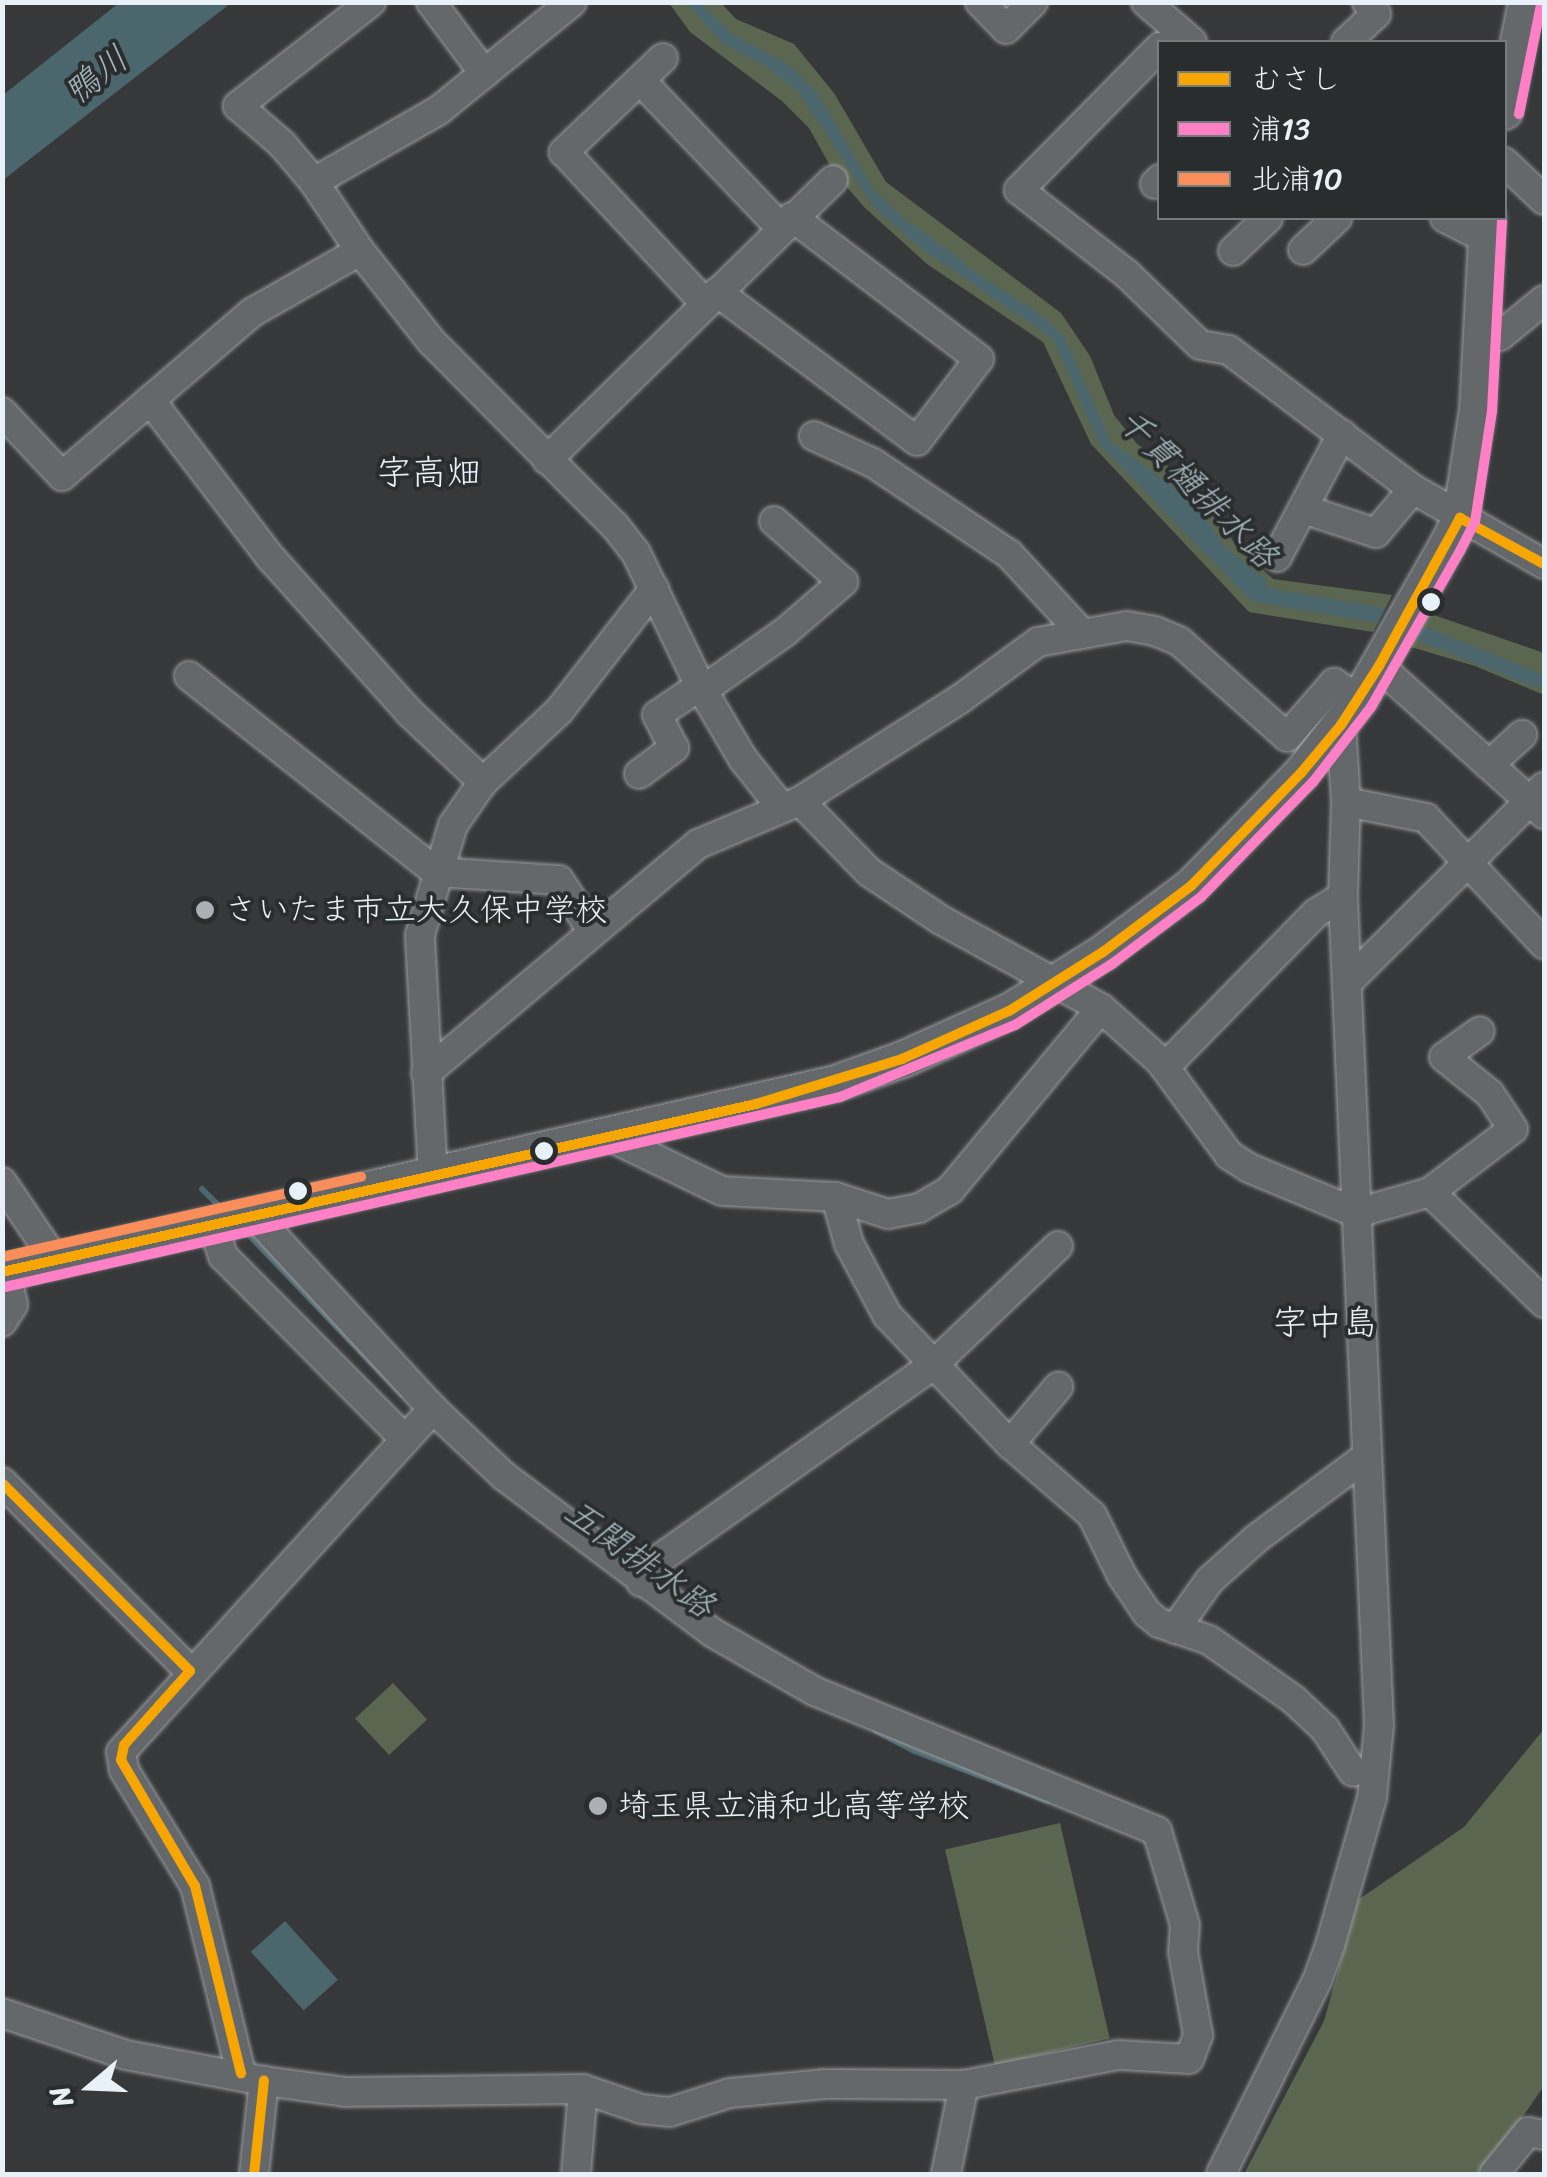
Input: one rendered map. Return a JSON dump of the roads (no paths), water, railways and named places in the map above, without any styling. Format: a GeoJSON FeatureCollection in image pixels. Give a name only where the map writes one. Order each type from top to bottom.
{"type":"FeatureCollection","features":[{"type":"Feature","properties":{"kind":"main road"},"geometry":{"type":"LineString","coordinates":[[1507,96],[1526,2]]}},
{"type":"Feature","properties":{"kind":"main road"},"geometry":{"type":"LineString","coordinates":[[4,1272],[835,1083],[958,1036],[1055,984],[1191,886],[1243,835],[1350,712],[1415,605],[1460,518],[1477,409],[1486,228]]}},
{"type":"Feature","properties":{"kind":"street"},"geometry":{"type":"LineString","coordinates":[[371,2],[238,106],[282,144],[314,182],[360,251],[430,341],[616,526],[654,589],[702,688],[743,759],[790,804],[869,872],[941,920],[1102,1008],[1165,1067],[1229,1155],[1249,1168],[1357,1213],[1430,1192],[1513,1129],[1490,1094],[1444,1057],[1480,1031]]}},
{"type":"Feature","properties":{"kind":"street"},"geometry":{"type":"LineString","coordinates":[[431,2],[484,73]]}},
{"type":"Feature","properties":{"kind":"street"},"geometry":{"type":"LineString","coordinates":[[314,182],[439,110],[572,2]]}},
{"type":"Feature","properties":{"kind":"street"},"geometry":{"type":"LineString","coordinates":[[980,2],[1006,30],[1033,2]]}},
{"type":"Feature","properties":{"kind":"street"},"geometry":{"type":"LineString","coordinates":[[1146,2],[1173,40]]}},
{"type":"Feature","properties":{"kind":"street"},"geometry":{"type":"LineString","coordinates":[[1348,40],[1376,14],[1367,2]]}},
{"type":"Feature","properties":{"kind":"street"},"geometry":{"type":"LineString","coordinates":[[1157,56],[1019,190],[1128,276],[1200,346],[1229,350],[1413,489],[1544,564]]}},
{"type":"Feature","properties":{"kind":"street"},"geometry":{"type":"LineString","coordinates":[[640,80],[786,222],[979,359],[916,441],[711,297],[564,152],[663,58]]}},
{"type":"Feature","properties":{"kind":"street"},"geometry":{"type":"LineString","coordinates":[[1507,165],[1544,200]]}},
{"type":"Feature","properties":{"kind":"street"},"geometry":{"type":"LineString","coordinates":[[547,460],[833,180]]}},
{"type":"Feature","properties":{"kind":"street"},"geometry":{"type":"LineString","coordinates":[[1233,251],[1266,220]]}},
{"type":"Feature","properties":{"kind":"street"},"geometry":{"type":"LineString","coordinates":[[1303,250],[1334,220]]}},
{"type":"Feature","properties":{"kind":"street"},"geometry":{"type":"LineString","coordinates":[[1453,220],[1486,228]]}},
{"type":"Feature","properties":{"kind":"street"},"geometry":{"type":"LineString","coordinates":[[2,412],[62,476],[253,312],[360,251]]}},
{"type":"Feature","properties":{"kind":"street"},"geometry":{"type":"LineString","coordinates":[[1479,338],[1500,336],[1544,300]]}},
{"type":"Feature","properties":{"kind":"street"},"geometry":{"type":"LineString","coordinates":[[150,400],[271,558],[409,712],[483,782]]}},
{"type":"Feature","properties":{"kind":"street"},"geometry":{"type":"LineString","coordinates":[[1277,557],[1342,434]]}},
{"type":"Feature","properties":{"kind":"street"},"geometry":{"type":"LineString","coordinates":[[814,436],[873,463],[1010,554],[1082,633]]}},
{"type":"Feature","properties":{"kind":"street"},"geometry":{"type":"LineString","coordinates":[[1302,509],[1376,533],[1413,489]]}},
{"type":"Feature","properties":{"kind":"street"},"geometry":{"type":"LineString","coordinates":[[639,774],[674,748],[657,715],[785,632],[843,582],[774,520]]}},
{"type":"Feature","properties":{"kind":"street"},"geometry":{"type":"LineString","coordinates":[[432,1177],[419,952],[436,872],[452,826],[483,782],[559,710],[654,589]]}},
{"type":"Feature","properties":{"kind":"street"},"geometry":{"type":"LineString","coordinates":[[426,1073],[698,844],[790,804],[960,699],[1038,642],[1127,626],[1178,642],[1287,737],[1334,683],[1350,712],[1343,896],[1378,1714],[1372,1798],[1356,1864],[1317,1981],[1222,2174]]}},
{"type":"Feature","properties":{"kind":"street"},"geometry":{"type":"LineString","coordinates":[[1347,984],[1468,863],[1539,801],[1489,765],[1386,654]]}},
{"type":"Feature","properties":{"kind":"street"},"geometry":{"type":"LineString","coordinates":[[189,676],[436,872],[559,880],[593,932]]}},
{"type":"Feature","properties":{"kind":"street"},"geometry":{"type":"LineString","coordinates":[[1489,765],[1522,734]]}},
{"type":"Feature","properties":{"kind":"street"},"geometry":{"type":"LineString","coordinates":[[1346,802],[1426,818],[1544,944]]}},
{"type":"Feature","properties":{"kind":"street"},"geometry":{"type":"LineString","coordinates":[[1165,1067],[1316,913],[1343,896]]}},
{"type":"Feature","properties":{"kind":"street"},"geometry":{"type":"LineString","coordinates":[[610,1136],[722,1192],[836,1197],[888,1214],[919,1208],[950,1190],[1102,1008]]}},
{"type":"Feature","properties":{"kind":"street"},"geometry":{"type":"LineString","coordinates":[[2,1182],[54,1260]]}},
{"type":"Feature","properties":{"kind":"street"},"geometry":{"type":"LineString","coordinates":[[1430,1192],[1544,1303]]}},
{"type":"Feature","properties":{"kind":"street"},"geometry":{"type":"LineString","coordinates":[[836,1197],[861,1270],[887,1315],[1010,1444],[1081,1502],[1134,1596],[1159,1623],[1209,1640],[1294,1699],[1325,1729],[1353,1772]]}},
{"type":"Feature","properties":{"kind":"street"},"geometry":{"type":"LineString","coordinates":[[2,2014],[126,2055],[346,2092],[583,2088],[642,2109],[670,2112],[730,2093],[768,2089],[964,2085],[1120,2055],[1190,2059],[1198,2035],[1182,1952],[1185,1926],[1158,1830],[814,1691],[713,1633],[504,1476],[235,1220],[223,1256],[405,1439]]}},
{"type":"Feature","properties":{"kind":"street"},"geometry":{"type":"LineString","coordinates":[[641,1582],[662,1557],[932,1366],[1058,1246]]}},
{"type":"Feature","properties":{"kind":"street"},"geometry":{"type":"LineString","coordinates":[[2,1322],[13,1305],[4,1272]]}},
{"type":"Feature","properties":{"kind":"street"},"geometry":{"type":"LineString","coordinates":[[1010,1444],[1058,1387]]}},
{"type":"Feature","properties":{"kind":"street"},"geometry":{"type":"LineString","coordinates":[[254,2174],[252,2077],[195,1886],[121,1760],[124,1745],[433,1409]]}},
{"type":"Feature","properties":{"kind":"street"},"geometry":{"type":"LineString","coordinates":[[1175,1628],[1192,1600],[1234,1560],[1367,1456]]}},
{"type":"Feature","properties":{"kind":"street"},"geometry":{"type":"LineString","coordinates":[[2,1482],[190,1670]]}},
{"type":"Feature","properties":{"kind":"street"},"geometry":{"type":"LineString","coordinates":[[1356,1864],[1353,1772],[1378,1714]]}},
{"type":"Feature","properties":{"kind":"street"},"geometry":{"type":"LineString","coordinates":[[946,2174],[964,2085]]}},
{"type":"Feature","properties":{"kind":"street"},"geometry":{"type":"LineString","coordinates":[[576,2174],[583,2088]]}},
{"type":"Feature","properties":{"kind":"street"},"geometry":{"type":"LineString","coordinates":[[1494,2174],[1539,2126]]}},
{"type":"Feature","properties":{"kind":"water","name":"鴨川"},"geometry":{"type":"Polygon","coordinates":[[[120,2],[231,3],[3,180],[3,95],[120,2]]]}},
{"type":"Feature","properties":{"kind":"water"},"geometry":{"type":"Polygon","coordinates":[[[686,3],[700,3],[731,33],[791,66],[818,94],[873,189],[929,242],[1037,312],[1063,335],[1111,442],[1171,485],[1204,516],[1223,545],[1266,580],[1269,588],[1385,608],[1378,623],[1251,601],[1100,445],[1053,339],[923,250],[875,208],[799,93],[766,66],[723,44],[686,3]]]}},
{"type":"Feature","properties":{"kind":"water"},"geometry":{"type":"Polygon","coordinates":[[[1423,626],[1544,675],[1539,689],[1417,640],[1423,626]]]}},
{"type":"Feature","properties":{"kind":"water"},"geometry":{"type":"Polygon","coordinates":[[[285,1921],[338,1980],[304,2010],[251,1952],[285,1921]]]}},
{"type":"Feature","properties":{"kind":"waterway","name":"千貫樋排水路"},"geometry":{"type":"LineString","coordinates":[[912,227],[962,264]]}},
{"type":"Feature","properties":{"kind":"waterway","name":"五関排水路"},"geometry":{"type":"LineString","coordinates":[[202,1189],[221,1208]]}},
{"type":"Feature","properties":{"kind":"waterway","name":"五関排水路"},"geometry":{"type":"LineString","coordinates":[[245,1231],[402,1395]]}},
{"type":"Feature","properties":{"kind":"waterway","name":"五関排水路"},"geometry":{"type":"LineString","coordinates":[[875,1730],[914,1751],[1048,1801]]}},
{"type":"Feature","properties":{"kind":"place","name":"さいたま市立大久保中学校"},"geometry":{"type":"Point","coordinates":[205,910]}},
{"type":"Feature","properties":{"kind":"place","name":"埼玉県立浦和北高等学校"},"geometry":{"type":"Point","coordinates":[598,1806]}},
{"type":"Feature","properties":{"kind":"district","name":"字高畑"},"geometry":{"type":"Point","coordinates":[429,472]}},
{"type":"Feature","properties":{"kind":"district","name":"字中島"},"geometry":{"type":"Point","coordinates":[1325,1322]}}]}
